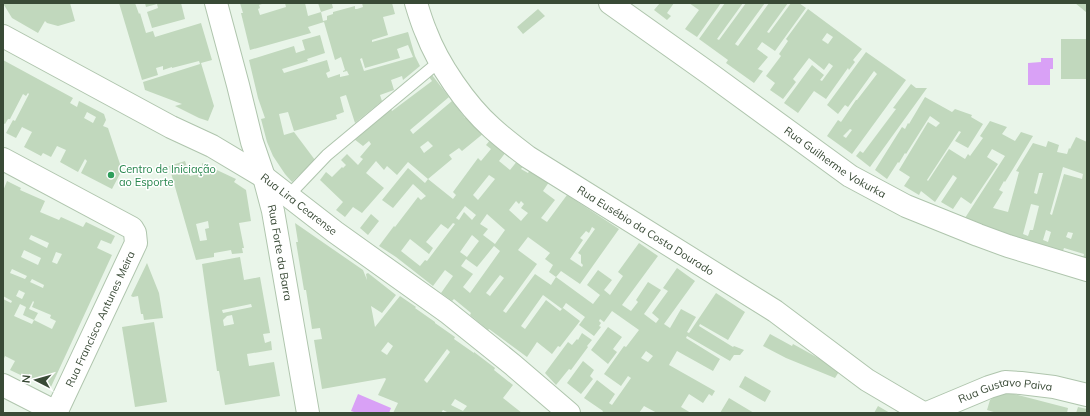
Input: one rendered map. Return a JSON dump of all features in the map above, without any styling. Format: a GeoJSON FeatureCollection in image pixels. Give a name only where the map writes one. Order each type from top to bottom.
{"type":"FeatureCollection","features":[{"type":"Feature","properties":{"kind":"street","name":"Rua Forte da Barra"},"geometry":{"type":"LineString","coordinates":[[216,3],[252,142],[264,177],[273,211],[308,413]]}},
{"type":"Feature","properties":{"kind":"street","name":"Rua Eusébio da Costa Dourado"},"geometry":{"type":"LineString","coordinates":[[416,3],[426,33],[440,61],[472,107],[491,128],[528,157],[775,311],[867,380],[923,413]]}},
{"type":"Feature","properties":{"kind":"street","name":"Rua Guilherme Vokurka"},"geometry":{"type":"LineString","coordinates":[[610,3],[850,176],[906,206],[970,232],[1008,246],[1087,270]]}},
{"type":"Feature","properties":{"kind":"street","name":"Rua Lira Cearense"},"geometry":{"type":"LineString","coordinates":[[3,36],[171,127],[212,146],[264,177],[335,232],[447,312],[513,365],[569,413]]}},
{"type":"Feature","properties":{"kind":"street","name":"Rua Francisco Antunes Meira"},"geometry":{"type":"LineString","coordinates":[[4,162],[132,228],[136,233],[136,243],[56,413]]}},
{"type":"Feature","properties":{"kind":"street","name":"Rua Gustavo Paiva"},"geometry":{"type":"LineString","coordinates":[[927,413],[989,387],[1005,382],[1054,387],[1087,396]]}},
{"type":"Feature","properties":{"kind":"street"},"geometry":{"type":"LineString","coordinates":[[3,385],[56,413]]}},
{"type":"Feature","properties":{"kind":"lane"},"geometry":{"type":"LineString","coordinates":[[288,196],[328,155],[440,61]]}},
{"type":"Feature","properties":{"kind":"shaded area"},"geometry":{"type":"Polygon","coordinates":[[[1041,58],[1053,58],[1053,69],[1050,69],[1050,85],[1028,85],[1028,63],[1041,62],[1041,58]]]}},
{"type":"Feature","properties":{"kind":"shaded area"},"geometry":{"type":"Polygon","coordinates":[[[358,394],[391,408],[389,413],[357,413],[351,411],[358,394]]]}},
{"type":"Feature","properties":{"kind":"building"},"geometry":{"type":"Polygon","coordinates":[[[3,3],[70,3],[75,21],[58,26],[45,21],[38,33],[12,18],[3,3]]]}},
{"type":"Feature","properties":{"kind":"building"},"geometry":{"type":"Polygon","coordinates":[[[119,3],[135,3],[139,14],[140,13],[146,33],[153,31],[155,37],[201,23],[212,60],[201,63],[214,106],[208,121],[175,106],[182,104],[145,90],[143,82],[200,64],[199,61],[163,70],[163,66],[156,68],[158,75],[142,80],[119,3]]]}},
{"type":"Feature","properties":{"kind":"building"},"geometry":{"type":"Polygon","coordinates":[[[145,3],[181,3],[185,19],[152,28],[147,12],[158,8],[157,4],[146,7],[145,3]]]}},
{"type":"Feature","properties":{"kind":"building"},"geometry":{"type":"Polygon","coordinates":[[[240,3],[265,3],[259,5],[260,8],[258,9],[260,15],[286,7],[285,3],[305,3],[308,16],[321,12],[323,21],[327,20],[327,16],[333,14],[333,12],[355,6],[355,9],[363,7],[362,3],[392,3],[395,14],[383,17],[388,35],[372,40],[372,42],[408,32],[415,56],[420,66],[403,80],[402,76],[391,80],[394,90],[380,95],[382,101],[355,123],[346,95],[340,97],[344,112],[336,115],[337,119],[294,131],[288,112],[279,114],[284,135],[294,132],[315,160],[292,182],[273,156],[267,142],[261,119],[265,118],[258,98],[249,60],[294,46],[296,53],[305,50],[302,40],[320,35],[325,53],[307,59],[308,61],[282,69],[284,73],[327,60],[330,71],[326,73],[328,78],[340,74],[340,77],[349,75],[347,71],[343,72],[345,70],[341,57],[335,60],[324,22],[308,27],[311,33],[250,50],[241,13],[243,13],[240,3]],[[408,45],[397,49],[400,58],[365,68],[362,58],[360,59],[364,71],[413,57],[408,45]]]}},
{"type":"Feature","properties":{"kind":"building"},"geometry":{"type":"Polygon","coordinates":[[[318,3],[335,3],[332,4],[333,8],[321,12],[318,3]]]}},
{"type":"Feature","properties":{"kind":"building"},"geometry":{"type":"Polygon","coordinates":[[[660,3],[674,3],[667,13],[671,16],[667,20],[654,10],[660,3]]]}},
{"type":"Feature","properties":{"kind":"building"},"geometry":{"type":"Polygon","coordinates":[[[689,3],[721,3],[697,37],[685,29],[699,10],[689,3]]]}},
{"type":"Feature","properties":{"kind":"building"},"geometry":{"type":"Polygon","coordinates":[[[725,3],[743,3],[717,39],[719,40],[746,3],[765,3],[735,44],[738,46],[769,3],[788,3],[767,32],[769,33],[791,3],[799,3],[806,8],[775,51],[762,42],[757,49],[768,57],[758,69],[763,71],[754,83],[726,63],[728,60],[699,39],[725,3]]]}},
{"type":"Feature","properties":{"kind":"building"},"geometry":{"type":"Polygon","coordinates":[[[1075,3],[1087,3],[1086,12],[1075,3]]]}},
{"type":"Feature","properties":{"kind":"building"},"geometry":{"type":"Polygon","coordinates":[[[538,9],[545,16],[523,34],[517,27],[538,9]]]}},
{"type":"Feature","properties":{"kind":"building"},"geometry":{"type":"Polygon","coordinates":[[[808,9],[862,49],[853,60],[855,62],[849,70],[848,68],[826,99],[814,91],[798,113],[784,103],[812,65],[824,75],[820,80],[822,81],[833,66],[829,63],[824,70],[809,58],[793,79],[796,82],[783,99],[770,90],[775,83],[766,76],[781,56],[779,54],[788,41],[786,39],[808,9]],[[827,33],[822,40],[828,44],[833,37],[827,33]]]}},
{"type":"Feature","properties":{"kind":"building"},"geometry":{"type":"Polygon","coordinates":[[[1061,39],[1087,39],[1087,79],[1061,79],[1061,39]]]}},
{"type":"Feature","properties":{"kind":"building"},"geometry":{"type":"Polygon","coordinates":[[[866,52],[906,80],[852,154],[827,136],[838,120],[841,122],[877,74],[874,71],[848,107],[845,105],[838,114],[827,105],[866,52]],[[850,129],[843,136],[846,138],[852,130],[850,129]]]}},
{"type":"Feature","properties":{"kind":"building"},"geometry":{"type":"Polygon","coordinates":[[[3,60],[73,98],[70,103],[77,107],[79,101],[104,114],[106,120],[103,126],[108,128],[122,170],[112,189],[81,173],[87,161],[85,159],[78,172],[60,162],[66,150],[57,146],[51,157],[43,153],[41,156],[24,147],[32,132],[22,127],[16,138],[6,133],[13,120],[15,121],[29,94],[28,93],[26,96],[23,94],[10,119],[8,119],[5,124],[3,123],[3,60]],[[87,112],[84,118],[93,123],[96,117],[87,112]]]}},
{"type":"Feature","properties":{"kind":"building"},"geometry":{"type":"Polygon","coordinates":[[[432,75],[449,97],[410,130],[413,134],[452,101],[465,118],[467,116],[484,133],[462,151],[459,148],[449,155],[452,159],[428,179],[408,162],[397,175],[387,166],[384,170],[376,161],[366,173],[384,188],[362,213],[353,207],[345,217],[336,210],[343,202],[320,180],[326,172],[332,177],[342,167],[343,168],[346,165],[341,160],[347,154],[358,165],[363,159],[360,157],[371,144],[369,141],[363,146],[354,139],[391,109],[392,111],[432,81],[429,77],[432,75]],[[428,141],[420,147],[424,153],[433,146],[428,141]]]}},
{"type":"Feature","properties":{"kind":"building"},"geometry":{"type":"Polygon","coordinates":[[[911,84],[916,88],[927,88],[870,167],[856,156],[860,151],[863,153],[896,109],[893,108],[911,84]]]}},
{"type":"Feature","properties":{"kind":"building"},"geometry":{"type":"Polygon","coordinates":[[[925,97],[952,112],[955,109],[972,115],[971,117],[983,124],[968,148],[955,141],[961,132],[959,131],[927,180],[928,181],[949,149],[965,159],[968,154],[970,156],[983,138],[980,136],[990,121],[1007,127],[1002,134],[1015,141],[1021,132],[1033,136],[999,190],[1003,192],[993,208],[1008,212],[1019,172],[1016,171],[1033,143],[1046,147],[1048,141],[1059,145],[1057,152],[1067,154],[1076,137],[1087,142],[1087,260],[1083,259],[1084,254],[1064,248],[1062,254],[965,218],[1005,156],[992,149],[987,157],[998,164],[971,204],[961,197],[953,209],[941,202],[957,178],[953,175],[935,202],[921,191],[919,195],[904,186],[910,177],[899,170],[928,122],[936,127],[940,123],[930,116],[906,154],[905,153],[899,163],[898,162],[887,179],[875,170],[902,127],[905,129],[908,123],[909,124],[925,97]],[[1063,167],[1050,214],[1052,215],[1064,174],[1082,179],[1083,174],[1063,167]],[[1039,173],[1034,193],[1037,194],[1043,173],[1039,173]],[[1031,204],[1023,234],[1028,236],[1030,230],[1033,230],[1039,206],[1031,204]],[[1046,230],[1043,240],[1048,242],[1051,232],[1046,230]],[[1068,232],[1066,237],[1071,239],[1073,233],[1068,232]]]}},
{"type":"Feature","properties":{"kind":"building"},"geometry":{"type":"Polygon","coordinates":[[[491,139],[506,152],[499,161],[510,170],[518,160],[524,165],[521,169],[528,173],[531,169],[549,182],[543,191],[555,200],[541,218],[547,222],[567,195],[619,229],[580,284],[561,271],[556,277],[593,304],[600,295],[587,285],[598,270],[612,280],[604,290],[610,295],[623,276],[618,272],[639,243],[658,256],[622,305],[631,311],[638,302],[636,300],[648,282],[661,290],[644,314],[656,323],[659,319],[652,313],[668,291],[663,288],[677,268],[695,281],[664,324],[670,328],[681,309],[696,317],[687,332],[689,333],[716,293],[745,312],[728,340],[700,324],[699,326],[733,347],[734,346],[744,350],[740,355],[734,355],[730,361],[687,336],[686,338],[720,359],[713,371],[677,351],[669,365],[715,391],[712,396],[709,394],[703,403],[689,394],[681,407],[691,413],[657,413],[644,406],[639,413],[602,413],[603,411],[584,398],[597,380],[615,394],[609,403],[612,405],[631,378],[628,376],[621,386],[604,374],[624,346],[626,347],[639,330],[612,311],[604,322],[600,319],[599,321],[601,323],[599,326],[601,327],[594,336],[579,325],[585,317],[566,303],[562,309],[563,308],[580,321],[560,347],[558,346],[552,354],[537,342],[527,357],[489,329],[488,330],[454,299],[452,301],[441,293],[453,276],[445,270],[433,286],[396,257],[379,246],[418,197],[421,200],[426,196],[413,184],[393,208],[382,200],[408,168],[425,183],[428,179],[453,199],[456,195],[453,192],[478,158],[481,161],[491,149],[486,145],[491,139]],[[489,175],[473,195],[478,200],[495,179],[489,175]],[[516,201],[509,210],[521,221],[528,213],[521,208],[524,204],[521,201],[519,204],[516,201]],[[465,206],[456,218],[459,220],[464,212],[472,220],[476,215],[465,206]],[[487,214],[480,224],[488,229],[483,235],[495,244],[505,230],[487,214]],[[453,223],[448,229],[441,224],[426,242],[433,248],[429,254],[410,239],[401,251],[420,266],[425,260],[427,261],[455,224],[453,223]],[[592,227],[589,233],[586,231],[580,238],[583,240],[570,259],[582,267],[581,255],[578,253],[595,229],[592,227]],[[472,235],[460,252],[467,257],[479,241],[472,235]],[[528,237],[518,250],[537,264],[503,311],[506,313],[535,274],[551,285],[556,277],[549,272],[553,265],[545,259],[550,253],[528,237]],[[494,246],[477,267],[466,259],[461,266],[473,274],[463,287],[470,293],[500,251],[494,246]],[[500,275],[486,293],[490,296],[504,278],[500,275]],[[543,295],[521,326],[525,329],[546,300],[560,311],[562,309],[543,295]],[[646,351],[641,358],[648,362],[653,356],[646,351]]]}},
{"type":"Feature","properties":{"kind":"building"},"geometry":{"type":"Polygon","coordinates":[[[185,161],[190,176],[203,173],[202,163],[236,179],[234,182],[246,190],[251,221],[239,223],[244,248],[242,248],[243,253],[232,254],[231,250],[214,253],[214,257],[196,260],[169,166],[185,161]],[[208,221],[196,224],[200,241],[207,240],[205,229],[209,228],[208,221]]]}},
{"type":"Feature","properties":{"kind":"building"},"geometry":{"type":"Polygon","coordinates":[[[7,181],[21,188],[20,190],[45,201],[40,212],[59,220],[61,217],[83,227],[86,222],[115,236],[111,244],[101,240],[97,248],[112,255],[50,389],[10,370],[15,361],[5,356],[3,361],[3,299],[11,303],[12,301],[3,296],[3,191],[7,181]],[[31,235],[29,239],[47,248],[49,243],[31,235]],[[24,250],[21,257],[38,265],[41,258],[24,250]],[[56,252],[52,262],[57,264],[62,254],[56,252]],[[12,269],[10,273],[25,279],[27,276],[12,269]],[[32,279],[30,282],[43,288],[44,285],[32,279]],[[19,290],[16,296],[22,299],[25,293],[19,290]],[[33,301],[29,309],[38,313],[34,320],[52,329],[56,321],[50,318],[51,315],[32,307],[33,301]],[[20,304],[14,316],[32,324],[34,320],[23,315],[26,307],[20,304]]]}},
{"type":"Feature","properties":{"kind":"building"},"geometry":{"type":"Polygon","coordinates":[[[371,214],[379,221],[368,235],[360,228],[371,214]]]}},
{"type":"Feature","properties":{"kind":"building"},"geometry":{"type":"Polygon","coordinates":[[[295,223],[363,270],[367,280],[366,274],[368,273],[396,295],[382,313],[371,306],[375,327],[400,296],[455,337],[454,339],[495,368],[494,370],[513,385],[503,398],[522,413],[449,413],[443,410],[441,413],[393,413],[398,403],[378,395],[386,379],[385,378],[322,389],[314,340],[322,339],[320,328],[312,329],[296,242],[298,242],[295,223]],[[388,342],[381,351],[387,355],[393,346],[388,342]],[[447,349],[424,380],[427,383],[450,352],[447,349]],[[455,399],[451,405],[463,411],[467,406],[455,399]]]}},
{"type":"Feature","properties":{"kind":"building"},"geometry":{"type":"Polygon","coordinates":[[[240,257],[244,280],[260,277],[270,333],[263,334],[265,343],[271,341],[272,350],[247,354],[249,366],[274,362],[280,396],[225,405],[219,371],[217,371],[202,264],[240,257]],[[251,304],[222,310],[223,313],[252,307],[251,304]],[[232,315],[227,316],[223,320],[224,326],[234,324],[232,315]]]}},
{"type":"Feature","properties":{"kind":"building"},"geometry":{"type":"Polygon","coordinates":[[[147,263],[159,293],[163,318],[144,320],[143,314],[141,314],[138,296],[131,296],[147,263]]]}},
{"type":"Feature","properties":{"kind":"building"},"geometry":{"type":"Polygon","coordinates":[[[154,322],[167,402],[135,407],[122,327],[154,322]]]}},
{"type":"Feature","properties":{"kind":"building"},"geometry":{"type":"Polygon","coordinates":[[[608,327],[622,337],[613,349],[617,352],[608,364],[591,350],[608,327]]]}},
{"type":"Feature","properties":{"kind":"building"},"geometry":{"type":"Polygon","coordinates":[[[582,333],[592,340],[571,370],[569,369],[556,385],[545,373],[568,342],[572,345],[577,339],[578,340],[582,333]]]}},
{"type":"Feature","properties":{"kind":"building"},"geometry":{"type":"Polygon","coordinates":[[[770,334],[792,346],[793,344],[840,370],[835,378],[786,358],[763,346],[770,334]]]}},
{"type":"Feature","properties":{"kind":"building"},"geometry":{"type":"Polygon","coordinates":[[[583,361],[594,370],[590,376],[593,379],[581,394],[567,383],[583,361]]]}},
{"type":"Feature","properties":{"kind":"building"},"geometry":{"type":"Polygon","coordinates":[[[745,376],[771,391],[765,402],[739,387],[745,376]]]}},
{"type":"Feature","properties":{"kind":"building"},"geometry":{"type":"Polygon","coordinates":[[[1005,393],[1068,408],[1067,413],[997,413],[987,410],[990,400],[1005,393]]]}},
{"type":"Feature","properties":{"kind":"building"},"geometry":{"type":"Polygon","coordinates":[[[729,398],[754,413],[720,413],[729,398]]]}},
{"type":"Feature","properties":{"kind":"building"},"geometry":{"type":"Polygon","coordinates":[[[878,406],[890,413],[874,413],[878,406]]]}},
{"type":"Feature","properties":{"kind":"building"},"geometry":{"type":"Polygon","coordinates":[[[1078,407],[1087,409],[1087,413],[1076,413],[1078,407]]]}},
{"type":"Feature","properties":{"kind":"place","name":"Centro de Iniciação ao Esporte"},"geometry":{"type":"Point","coordinates":[111,175]}}]}
